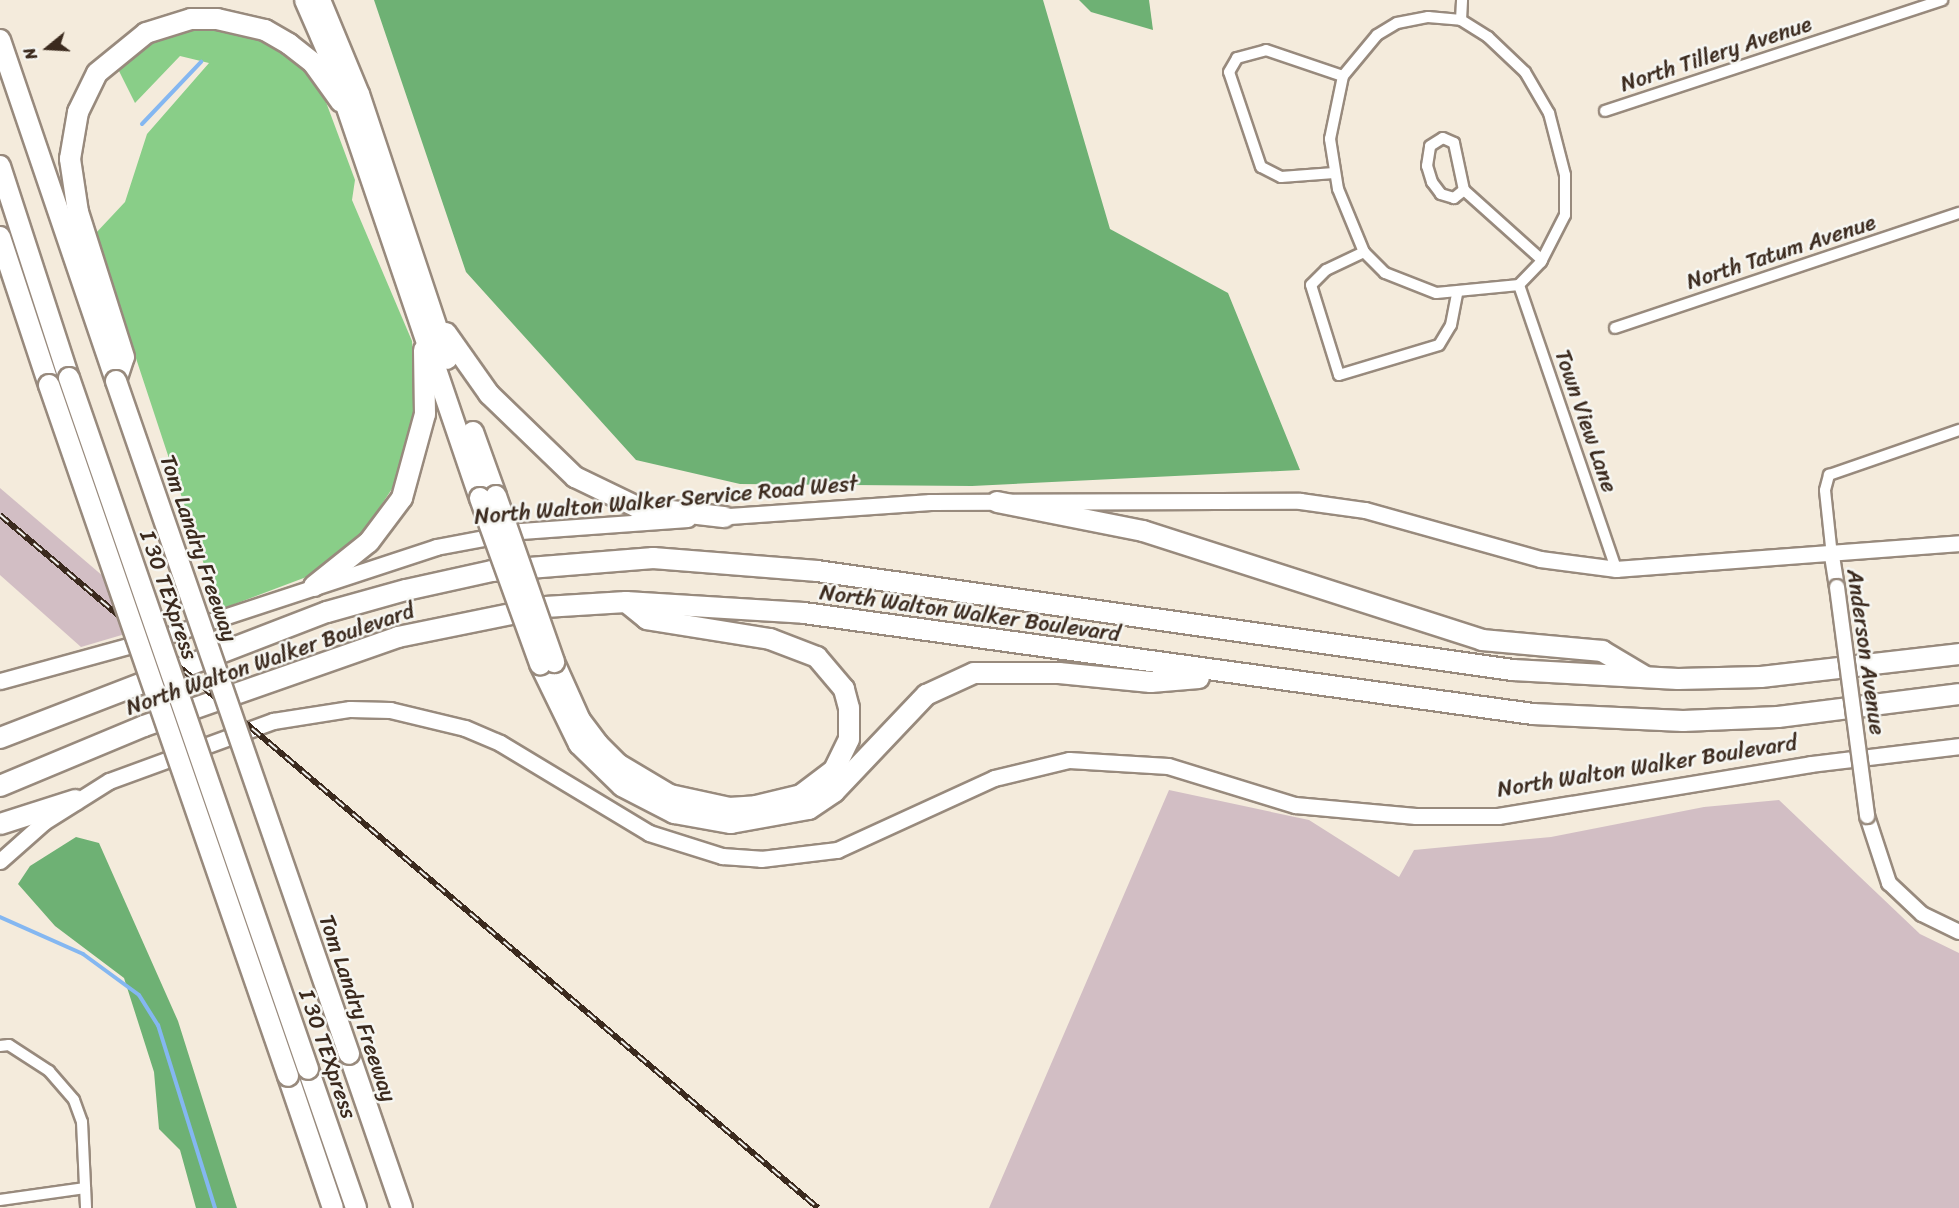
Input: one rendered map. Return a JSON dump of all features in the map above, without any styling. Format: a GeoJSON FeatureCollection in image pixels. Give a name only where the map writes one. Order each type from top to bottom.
{"type":"FeatureCollection","features":[{"type":"Feature","properties":{"kind":"highway"},"geometry":{"type":"LineString","coordinates":[[305,0],[350,98]]}},
{"type":"Feature","properties":{"kind":"highway"},"geometry":{"type":"LineString","coordinates":[[320,0],[350,98],[547,663],[579,744],[622,786],[674,813],[731,823],[809,809],[834,792],[918,701],[974,673],[1059,673],[1151,682],[1232,675]]}},
{"type":"Feature","properties":{"kind":"highway"},"geometry":{"type":"LineString","coordinates":[[330,0],[350,98]]}},
{"type":"Feature","properties":{"kind":"highway"},"geometry":{"type":"LineString","coordinates":[[117,367],[78,212],[70,159],[86,91],[110,58],[168,25],[191,19],[242,22],[289,44],[350,98]]}},
{"type":"Feature","properties":{"kind":"highway","name":"Tom Landry Freeway"},"geometry":{"type":"LineString","coordinates":[[0,40],[117,367],[402,1208]]}},
{"type":"Feature","properties":{"kind":"highway","name":"I 30 TEXpress"},"geometry":{"type":"LineString","coordinates":[[0,166],[69,378],[356,1208]]}},
{"type":"Feature","properties":{"kind":"highway"},"geometry":{"type":"LineString","coordinates":[[0,237],[333,1208]]}},
{"type":"Feature","properties":{"kind":"highway"},"geometry":{"type":"LineString","coordinates":[[428,318],[489,394],[575,477],[637,507],[724,517]]}},
{"type":"Feature","properties":{"kind":"highway"},"geometry":{"type":"LineString","coordinates":[[314,586],[369,542],[410,478],[428,384],[428,318]]}},
{"type":"Feature","properties":{"kind":"highway"},"geometry":{"type":"LineString","coordinates":[[997,502],[1143,531],[1482,640],[1602,651],[1647,677]]}},
{"type":"Feature","properties":{"kind":"highway","name":"North Walton Walker Boulevard"},"geometry":{"type":"LineString","coordinates":[[0,738],[327,612],[405,590],[492,571],[653,558],[817,571],[1513,670],[1647,677],[1761,677],[1952,655]]}},
{"type":"Feature","properties":{"kind":"highway"},"geometry":{"type":"LineString","coordinates":[[547,663],[580,720],[597,744],[618,764],[670,795],[729,808],[756,806],[801,795],[834,770],[849,739],[849,708],[843,689],[817,657],[770,639],[647,619],[626,602]]}},
{"type":"Feature","properties":{"kind":"highway","name":"North Walton Walker Boulevard"},"geometry":{"type":"LineString","coordinates":[[0,786],[144,726],[398,637],[545,607],[626,602],[804,613],[1232,675],[1533,714],[1630,719],[1778,717],[1959,694]]}},
{"type":"Feature","properties":{"kind":"highway"},"geometry":{"type":"LineString","coordinates":[[1952,655],[1959,638]]}},
{"type":"Feature","properties":{"kind":"highway"},"geometry":{"type":"LineString","coordinates":[[0,824],[75,800]]}},
{"type":"Feature","properties":{"kind":"main road"},"geometry":{"type":"LineString","coordinates":[[997,502],[1300,501],[1365,510],[1540,559],[1616,569],[1832,556],[1959,543]]}},
{"type":"Feature","properties":{"kind":"main road","name":"North Walton Walker Service Road West"},"geometry":{"type":"LineString","coordinates":[[0,681],[175,633],[314,586],[482,536],[843,505],[997,502]]}},
{"type":"Feature","properties":{"kind":"main road","name":"North Walton Walker Boulevard"},"geometry":{"type":"LineString","coordinates":[[0,861],[75,800],[147,766],[262,724],[350,709],[390,710],[465,728],[508,748],[649,833],[722,856],[761,859],[837,850],[994,778],[1070,760],[1168,766],[1295,805],[1416,816],[1498,816],[1789,767],[1959,746]]}},
{"type":"Feature","properties":{"kind":"street"},"geometry":{"type":"LineString","coordinates":[[1461,20],[1462,0]]}},
{"type":"Feature","properties":{"kind":"street","name":"North Tillery Avenue"},"geometry":{"type":"LineString","coordinates":[[1605,111],[1942,0]]}},
{"type":"Feature","properties":{"kind":"street"},"geometry":{"type":"LineString","coordinates":[[1428,17],[1461,20],[1519,66],[1550,113],[1567,195],[1564,215],[1542,260],[1519,285],[1457,294],[1424,291],[1385,273],[1364,252],[1334,173],[1330,139],[1343,76],[1359,51],[1397,23],[1428,17]]}},
{"type":"Feature","properties":{"kind":"street"},"geometry":{"type":"LineString","coordinates":[[1334,173],[1281,177],[1261,167],[1229,72],[1237,58],[1266,50],[1343,76]]}},
{"type":"Feature","properties":{"kind":"street"},"geometry":{"type":"LineString","coordinates":[[1464,190],[1454,198],[1441,195],[1432,182],[1426,166],[1430,146],[1443,138],[1454,143],[1464,190],[1542,260]]}},
{"type":"Feature","properties":{"kind":"street","name":"North Tatum Avenue"},"geometry":{"type":"LineString","coordinates":[[1615,328],[1959,213]]}},
{"type":"Feature","properties":{"kind":"street"},"geometry":{"type":"LineString","coordinates":[[1364,252],[1326,270],[1311,285],[1339,375],[1439,345],[1451,325],[1457,294]]}},
{"type":"Feature","properties":{"kind":"street","name":"Town View Lane"},"geometry":{"type":"LineString","coordinates":[[1519,285],[1616,569]]}},
{"type":"Feature","properties":{"kind":"street","name":"Anderson Avenue"},"geometry":{"type":"LineString","coordinates":[[1959,430],[1829,475],[1825,490],[1867,816],[1889,883],[1922,914],[1959,932]]}},
{"type":"Feature","properties":{"kind":"street"},"geometry":{"type":"LineString","coordinates":[[5,1045],[49,1071],[75,1100],[82,1122],[86,1208]]}},
{"type":"Feature","properties":{"kind":"street"},"geometry":{"type":"LineString","coordinates":[[0,1200],[85,1188]]}},
{"type":"Feature","properties":{"kind":"shaded area"},"geometry":{"type":"Polygon","coordinates":[[[0,488],[159,624],[81,647],[0,575],[0,488]]]}},
{"type":"Feature","properties":{"kind":"shaded area"},"geometry":{"type":"Polygon","coordinates":[[[1169,790],[1309,820],[1399,877],[1414,850],[1551,837],[1704,807],[1779,800],[1920,934],[1959,953],[1959,1208],[989,1208],[1169,790]]]}},
{"type":"Feature","properties":{"kind":"green space"},"geometry":{"type":"Polygon","coordinates":[[[374,0],[1043,0],[1110,229],[1228,293],[1300,470],[972,486],[740,484],[636,460],[466,272],[374,0]]]}},
{"type":"Feature","properties":{"kind":"green space"},"geometry":{"type":"Polygon","coordinates":[[[1079,0],[1149,0],[1153,30],[1091,12],[1079,0]]]}},
{"type":"Feature","properties":{"kind":"green space"},"geometry":{"type":"Polygon","coordinates":[[[216,26],[265,38],[307,70],[323,94],[355,180],[352,200],[412,341],[417,409],[401,475],[363,533],[309,576],[219,610],[95,234],[125,202],[147,134],[209,63],[180,56],[135,103],[117,67],[154,39],[216,26]]]}},
{"type":"Feature","properties":{"kind":"green space"},"geometry":{"type":"Polygon","coordinates":[[[76,837],[99,843],[178,1021],[237,1208],[196,1208],[180,1150],[159,1129],[154,1072],[124,978],[55,926],[18,884],[30,866],[76,837]]]}},
{"type":"Feature","properties":{"kind":"waterway"},"geometry":{"type":"LineString","coordinates":[[142,124],[201,62]]}},
{"type":"Feature","properties":{"kind":"waterway"},"geometry":{"type":"LineString","coordinates":[[0,917],[83,954],[139,995],[158,1025],[215,1208]]}},
{"type":"Feature","properties":{"kind":"railway"},"geometry":{"type":"LineString","coordinates":[[0,515],[818,1208]]}}]}
